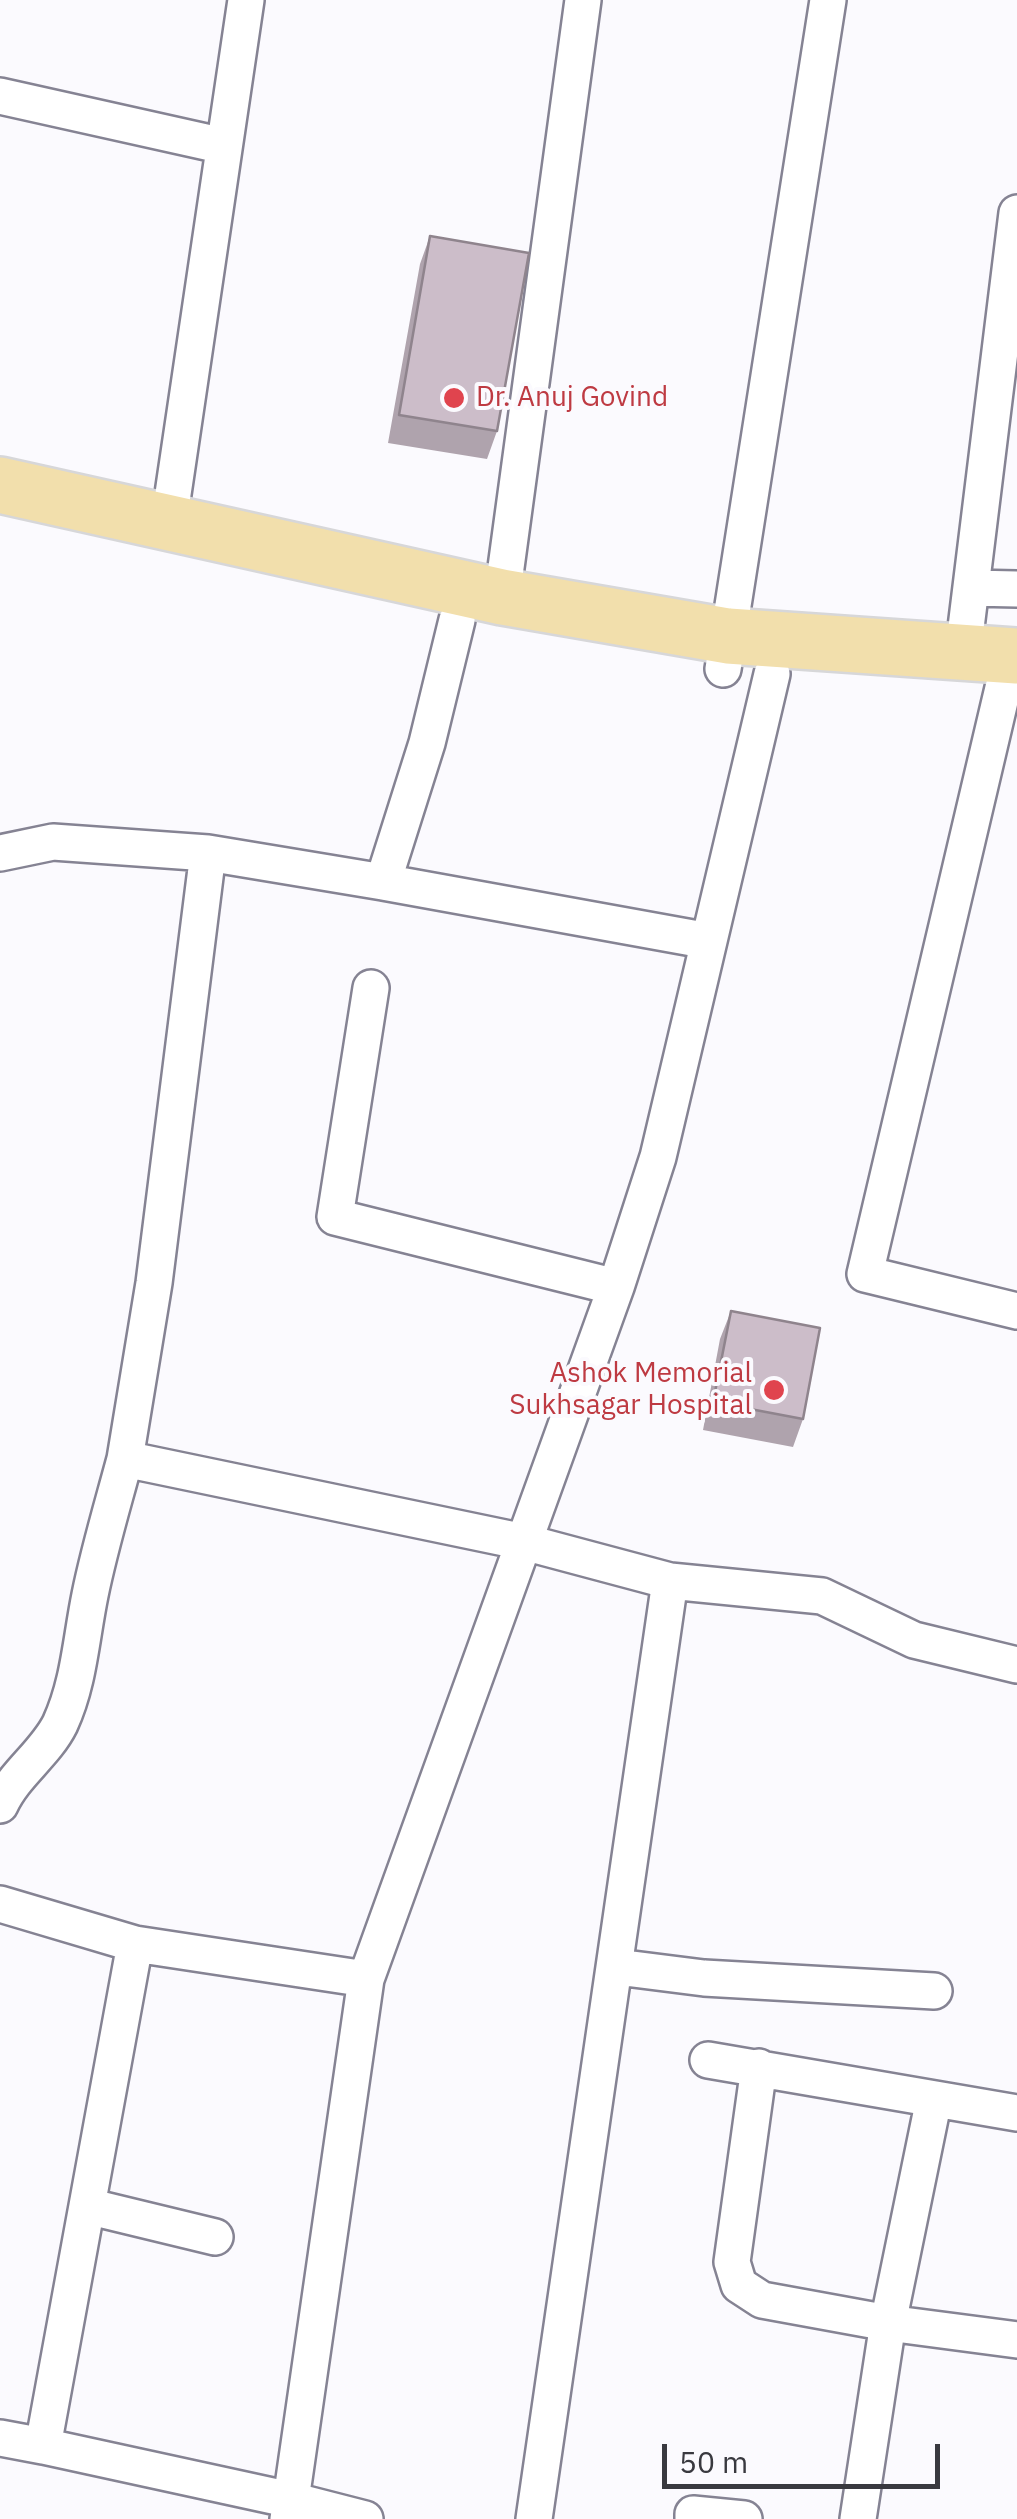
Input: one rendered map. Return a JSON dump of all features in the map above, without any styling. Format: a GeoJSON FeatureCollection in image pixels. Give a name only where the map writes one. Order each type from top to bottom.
{"type":"FeatureCollection","features":[{"type":"Feature","properties":{"kind":"main road"},"geometry":{"type":"LineString","coordinates":[[0,485],[170,521],[240,554]]}},
{"type":"Feature","properties":{"kind":"main road"},"geometry":{"type":"LineString","coordinates":[[0,519],[240,554],[479,608],[741,660],[1012,678]]}},
{"type":"Feature","properties":{"kind":"main road"},"geometry":{"type":"LineString","coordinates":[[741,660],[964,652],[1012,678]]}},
{"type":"Feature","properties":{"kind":"street"},"geometry":{"type":"LineString","coordinates":[[170,521],[246,0]]}},
{"type":"Feature","properties":{"kind":"street"},"geometry":{"type":"LineString","coordinates":[[382,882],[427,743],[479,608],[583,0]]}},
{"type":"Feature","properties":{"kind":"street"},"geometry":{"type":"LineString","coordinates":[[290,2510],[366,1978],[616,1287],[658,1157],[709,941],[741,660],[828,0]]}},
{"type":"Feature","properties":{"kind":"street"},"geometry":{"type":"LineString","coordinates":[[0,96],[224,146]]}},
{"type":"Feature","properties":{"kind":"street"},"geometry":{"type":"LineString","coordinates":[[964,652],[1017,213]]}},
{"type":"Feature","properties":{"kind":"street"},"geometry":{"type":"LineString","coordinates":[[971,588],[1017,589]]}},
{"type":"Feature","properties":{"kind":"street"},"geometry":{"type":"LineString","coordinates":[[1012,678],[865,1274],[1017,1311]]}},
{"type":"Feature","properties":{"kind":"street"},"geometry":{"type":"LineString","coordinates":[[0,854],[52,842],[208,853],[709,941]]}},
{"type":"Feature","properties":{"kind":"street"},"geometry":{"type":"LineString","coordinates":[[0,1804],[9,1785],[59,1726],[78,1670],[90,1595],[125,1459],[154,1283],[208,853]]}},
{"type":"Feature","properties":{"kind":"street"},"geometry":{"type":"LineString","coordinates":[[371,988],[334,1217],[616,1287]]}},
{"type":"Feature","properties":{"kind":"street"},"geometry":{"type":"LineString","coordinates":[[125,1459],[524,1542],[670,1581],[822,1596],[914,1640],[1017,1664]]}},
{"type":"Feature","properties":{"kind":"street"},"geometry":{"type":"LineString","coordinates":[[534,2519],[670,1581]]}},
{"type":"Feature","properties":{"kind":"street"},"geometry":{"type":"LineString","coordinates":[[0,1904],[135,1944],[366,1978]]}},
{"type":"Feature","properties":{"kind":"street"},"geometry":{"type":"LineString","coordinates":[[43,2446],[135,1944]]}},
{"type":"Feature","properties":{"kind":"street"},"geometry":{"type":"LineString","coordinates":[[616,1967],[704,1978],[934,1991]]}},
{"type":"Feature","properties":{"kind":"street"},"geometry":{"type":"LineString","coordinates":[[708,2060],[1017,2113]]}},
{"type":"Feature","properties":{"kind":"street"},"geometry":{"type":"LineString","coordinates":[[759,2067],[732,2262],[739,2285],[762,2300],[888,2323],[1017,2340]]}},
{"type":"Feature","properties":{"kind":"street"},"geometry":{"type":"LineString","coordinates":[[858,2519],[888,2323],[934,2099]]}},
{"type":"Feature","properties":{"kind":"street"},"geometry":{"type":"LineString","coordinates":[[87,2206],[215,2237]]}},
{"type":"Feature","properties":{"kind":"street"},"geometry":{"type":"LineString","coordinates":[[0,2438],[290,2510],[365,2519]]}},
{"type":"Feature","properties":{"kind":"street"},"geometry":{"type":"LineString","coordinates":[[693,2519],[694,2514],[744,2519]]}},
{"type":"Feature","properties":{"kind":"building"},"geometry":{"type":"Polygon","coordinates":[[[430,236],[529,253],[497,431],[399,415],[430,236]]]}},
{"type":"Feature","properties":{"kind":"building"},"geometry":{"type":"Polygon","coordinates":[[[731,1311],[820,1328],[803,1419],[713,1402],[731,1311]]]}},
{"type":"Feature","properties":{"kind":"place","name":"Dr. Anuj Govind"},"geometry":{"type":"Point","coordinates":[454,398]}},
{"type":"Feature","properties":{"kind":"place","name":"Ashok Memorial Sukhsagar Hospital"},"geometry":{"type":"Point","coordinates":[774,1390]}}]}
